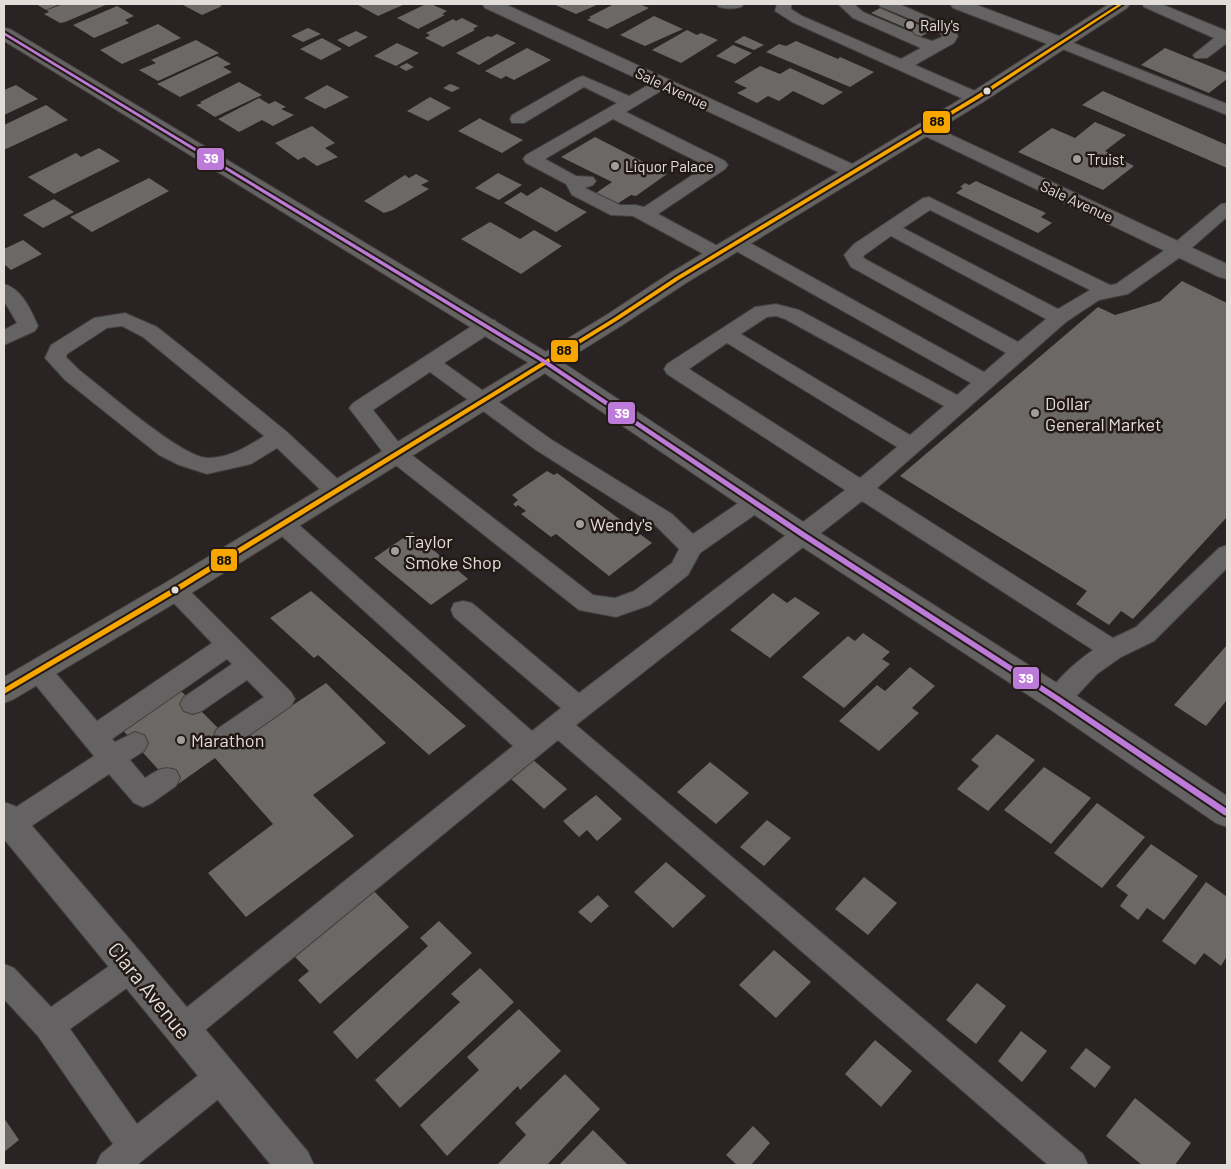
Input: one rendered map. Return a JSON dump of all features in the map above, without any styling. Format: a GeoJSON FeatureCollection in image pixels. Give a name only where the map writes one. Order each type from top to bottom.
{"type":"FeatureCollection","features":[{"type":"Feature","properties":{"kind":"main road"},"geometry":{"type":"LineString","coordinates":[[4,691],[175,590],[718,254],[926,129],[1121,4]]}},
{"type":"Feature","properties":{"kind":"street","name":"Sale Avenue"},"geometry":{"type":"LineString","coordinates":[[491,4],[854,172]]}},
{"type":"Feature","properties":{"kind":"street"},"geometry":{"type":"LineString","coordinates":[[959,4],[1061,43]]}},
{"type":"Feature","properties":{"kind":"street"},"geometry":{"type":"LineString","coordinates":[[4,33],[545,362],[802,534],[1058,699],[1227,813]]}},
{"type":"Feature","properties":{"kind":"street","name":"Sale Avenue"},"geometry":{"type":"LineString","coordinates":[[926,129],[1227,272]]}},
{"type":"Feature","properties":{"kind":"street","name":"Clara Avenue"},"geometry":{"type":"LineString","coordinates":[[7,821],[132,967],[295,1165]]}},
{"type":"Feature","properties":{"kind":"lane"},"geometry":{"type":"LineString","coordinates":[[724,4],[736,4]]}},
{"type":"Feature","properties":{"kind":"lane"},"geometry":{"type":"LineString","coordinates":[[784,4],[783,11],[797,19],[976,98]]}},
{"type":"Feature","properties":{"kind":"lane"},"geometry":{"type":"LineString","coordinates":[[844,4],[858,15],[933,47]]}},
{"type":"Feature","properties":{"kind":"lane"},"geometry":{"type":"LineString","coordinates":[[886,4],[948,30],[950,36],[948,40],[903,65]]}},
{"type":"Feature","properties":{"kind":"lane"},"geometry":{"type":"LineString","coordinates":[[1149,4],[1226,36]]}},
{"type":"Feature","properties":{"kind":"lane"},"geometry":{"type":"LineString","coordinates":[[1201,55],[1226,36]]}},
{"type":"Feature","properties":{"kind":"lane"},"geometry":{"type":"LineString","coordinates":[[1061,43],[1227,110]]}},
{"type":"Feature","properties":{"kind":"lane"},"geometry":{"type":"LineString","coordinates":[[518,119],[583,81],[630,102]]}},
{"type":"Feature","properties":{"kind":"lane"},"geometry":{"type":"LineString","coordinates":[[604,188],[590,181],[573,181],[532,159],[663,83]]}},
{"type":"Feature","properties":{"kind":"lane"},"geometry":{"type":"LineString","coordinates":[[573,181],[578,191],[617,210],[636,208],[718,165],[613,112]]}},
{"type":"Feature","properties":{"kind":"lane"},"geometry":{"type":"LineString","coordinates":[[1020,352],[858,263],[853,255],[929,202],[1107,291]]}},
{"type":"Feature","properties":{"kind":"lane"},"geometry":{"type":"LineString","coordinates":[[636,208],[718,254]]}},
{"type":"Feature","properties":{"kind":"lane"},"geometry":{"type":"LineString","coordinates":[[182,1030],[568,716],[862,489],[1058,318],[1092,296],[1107,291],[1121,290],[1179,249],[1227,208]]}},
{"type":"Feature","properties":{"kind":"lane"},"geometry":{"type":"LineString","coordinates":[[890,228],[1058,318]]}},
{"type":"Feature","properties":{"kind":"lane"},"geometry":{"type":"LineString","coordinates":[[736,243],[985,382]]}},
{"type":"Feature","properties":{"kind":"lane"},"geometry":{"type":"LineString","coordinates":[[4,290],[17,303],[28,326],[4,338]]}},
{"type":"Feature","properties":{"kind":"lane"},"geometry":{"type":"LineString","coordinates":[[959,405],[792,314],[776,310],[762,311],[674,369],[1112,650]]}},
{"type":"Feature","properties":{"kind":"lane"},"geometry":{"type":"LineString","coordinates":[[279,437],[243,459],[208,466],[187,460],[167,450],[72,375],[55,358],[58,350],[101,323],[125,318],[150,332],[279,437],[335,490]]}},
{"type":"Feature","properties":{"kind":"lane"},"geometry":{"type":"LineString","coordinates":[[488,326],[360,408],[396,454],[586,603],[616,608],[642,598],[680,569],[692,547],[755,503]]}},
{"type":"Feature","properties":{"kind":"lane"},"geometry":{"type":"LineString","coordinates":[[727,334],[912,446]]}},
{"type":"Feature","properties":{"kind":"lane"},"geometry":{"type":"LineString","coordinates":[[431,363],[544,445],[664,520],[692,547]]}},
{"type":"Feature","properties":{"kind":"lane"},"geometry":{"type":"LineString","coordinates":[[282,523],[531,746]]}},
{"type":"Feature","properties":{"kind":"lane"},"geometry":{"type":"LineString","coordinates":[[1058,699],[1088,667],[1112,650],[1145,634],[1227,554]]}},
{"type":"Feature","properties":{"kind":"lane"},"geometry":{"type":"LineString","coordinates":[[175,590],[282,699],[226,737]]}},
{"type":"Feature","properties":{"kind":"lane"},"geometry":{"type":"LineString","coordinates":[[463,610],[568,716],[1072,1165]]}},
{"type":"Feature","properties":{"kind":"lane"},"geometry":{"type":"LineString","coordinates":[[94,737],[229,644]]}},
{"type":"Feature","properties":{"kind":"lane"},"geometry":{"type":"LineString","coordinates":[[193,704],[250,665]]}},
{"type":"Feature","properties":{"kind":"lane"},"geometry":{"type":"LineString","coordinates":[[38,670],[143,795],[167,778]]}},
{"type":"Feature","properties":{"kind":"lane"},"geometry":{"type":"LineString","coordinates":[[7,821],[135,743]]}},
{"type":"Feature","properties":{"kind":"lane"},"geometry":{"type":"LineString","coordinates":[[49,1026],[132,967]]}},
{"type":"Feature","properties":{"kind":"lane"},"geometry":{"type":"LineString","coordinates":[[4,978],[49,1026],[123,1156],[221,1077]]}},
{"type":"Feature","properties":{"kind":"building"},"geometry":{"type":"Polygon","coordinates":[[[36,4],[60,4],[46,10],[36,4]]]}},
{"type":"Feature","properties":{"kind":"building"},"geometry":{"type":"Polygon","coordinates":[[[63,4],[108,4],[60,23],[44,14],[49,12],[47,10],[63,4]]]}},
{"type":"Feature","properties":{"kind":"building"},"geometry":{"type":"Polygon","coordinates":[[[218,4],[222,6],[202,15],[183,5],[218,4]]]}},
{"type":"Feature","properties":{"kind":"building"},"geometry":{"type":"Polygon","coordinates":[[[405,4],[378,16],[358,5],[405,4]]]}},
{"type":"Feature","properties":{"kind":"building"},"geometry":{"type":"Polygon","coordinates":[[[431,4],[447,11],[442,14],[445,15],[418,29],[397,18],[424,5],[431,4]]]}},
{"type":"Feature","properties":{"kind":"building"},"geometry":{"type":"Polygon","coordinates":[[[553,4],[599,4],[576,14],[553,4]]]}},
{"type":"Feature","properties":{"kind":"building"},"geometry":{"type":"Polygon","coordinates":[[[614,4],[639,4],[649,8],[607,29],[587,20],[591,18],[589,17],[614,4]]]}},
{"type":"Feature","properties":{"kind":"building"},"geometry":{"type":"Polygon","coordinates":[[[117,6],[134,16],[125,20],[129,23],[94,38],[73,25],[117,6]]]}},
{"type":"Feature","properties":{"kind":"building","name":"Rally's"},"geometry":{"type":"Polygon","coordinates":[[[880,8],[924,27],[933,20],[936,28],[913,41],[913,31],[871,13],[880,8]]]}},
{"type":"Feature","properties":{"kind":"building"},"geometry":{"type":"Polygon","coordinates":[[[654,16],[683,29],[645,46],[620,35],[654,16]]]}},
{"type":"Feature","properties":{"kind":"building"},"geometry":{"type":"Polygon","coordinates":[[[462,18],[478,26],[473,29],[475,30],[443,47],[425,38],[430,35],[426,33],[453,19],[456,21],[462,18]]]}},
{"type":"Feature","properties":{"kind":"building"},"geometry":{"type":"Polygon","coordinates":[[[158,24],[181,38],[122,64],[100,50],[158,24]]]}},
{"type":"Feature","properties":{"kind":"building"},"geometry":{"type":"Polygon","coordinates":[[[308,28],[321,34],[303,42],[291,36],[308,28]]]}},
{"type":"Feature","properties":{"kind":"building"},"geometry":{"type":"Polygon","coordinates":[[[687,30],[697,35],[701,33],[718,40],[681,63],[652,50],[687,30]]]}},
{"type":"Feature","properties":{"kind":"building"},"geometry":{"type":"Polygon","coordinates":[[[356,31],[368,37],[349,47],[337,40],[356,31]]]}},
{"type":"Feature","properties":{"kind":"building"},"geometry":{"type":"Polygon","coordinates":[[[497,34],[516,43],[479,65],[456,53],[488,36],[491,37],[497,34]]]}},
{"type":"Feature","properties":{"kind":"building"},"geometry":{"type":"Polygon","coordinates":[[[744,36],[764,45],[754,50],[734,42],[744,36]]]}},
{"type":"Feature","properties":{"kind":"building"},"geometry":{"type":"Polygon","coordinates":[[[322,38],[342,49],[321,60],[300,49],[322,38]]]}},
{"type":"Feature","properties":{"kind":"building"},"geometry":{"type":"Polygon","coordinates":[[[196,40],[219,53],[158,81],[139,70],[156,63],[151,60],[196,40]]]}},
{"type":"Feature","properties":{"kind":"building"},"geometry":{"type":"Polygon","coordinates":[[[796,41],[874,72],[850,87],[766,52],[779,44],[786,46],[796,41]]]}},
{"type":"Feature","properties":{"kind":"building"},"geometry":{"type":"Polygon","coordinates":[[[397,43],[419,53],[396,66],[374,56],[397,43]]]}},
{"type":"Feature","properties":{"kind":"building"},"geometry":{"type":"Polygon","coordinates":[[[733,45],[752,53],[735,64],[716,56],[733,45]]]}},
{"type":"Feature","properties":{"kind":"building"},"geometry":{"type":"Polygon","coordinates":[[[527,48],[551,60],[514,80],[506,76],[501,79],[485,71],[527,48]]]}},
{"type":"Feature","properties":{"kind":"building"},"geometry":{"type":"Polygon","coordinates":[[[1165,48],[1227,73],[1227,79],[1209,93],[1141,65],[1165,48]]]}},
{"type":"Feature","properties":{"kind":"building"},"geometry":{"type":"Polygon","coordinates":[[[217,56],[231,64],[223,67],[232,72],[180,97],[157,84],[217,56]]]}},
{"type":"Feature","properties":{"kind":"building"},"geometry":{"type":"Polygon","coordinates":[[[407,63],[414,67],[406,71],[399,67],[407,63]]]}},
{"type":"Feature","properties":{"kind":"building"},"geometry":{"type":"Polygon","coordinates":[[[760,66],[780,74],[790,68],[843,92],[823,105],[793,91],[779,101],[768,96],[757,103],[737,93],[747,88],[734,82],[760,66]]]}},
{"type":"Feature","properties":{"kind":"building"},"geometry":{"type":"Polygon","coordinates":[[[239,82],[262,95],[215,117],[196,105],[202,103],[200,102],[239,82]]]}},
{"type":"Feature","properties":{"kind":"building"},"geometry":{"type":"Polygon","coordinates":[[[450,84],[460,88],[452,92],[443,88],[450,84]]]}},
{"type":"Feature","properties":{"kind":"building"},"geometry":{"type":"Polygon","coordinates":[[[16,85],[38,99],[4,115],[4,90],[16,85]]]}},
{"type":"Feature","properties":{"kind":"building"},"geometry":{"type":"Polygon","coordinates":[[[327,85],[349,97],[325,109],[304,98],[327,85]]]}},
{"type":"Feature","properties":{"kind":"building"},"geometry":{"type":"Polygon","coordinates":[[[1103,91],[1227,145],[1227,168],[1082,105],[1103,91]]]}},
{"type":"Feature","properties":{"kind":"building"},"geometry":{"type":"Polygon","coordinates":[[[430,97],[451,108],[428,121],[407,111],[430,97]]]}},
{"type":"Feature","properties":{"kind":"building"},"geometry":{"type":"Polygon","coordinates":[[[259,98],[269,104],[275,101],[286,107],[281,109],[294,115],[273,126],[262,120],[239,132],[218,119],[259,98]]]}},
{"type":"Feature","properties":{"kind":"building"},"geometry":{"type":"Polygon","coordinates":[[[46,105],[68,120],[6,149],[4,148],[4,125],[46,105]]]}},
{"type":"Feature","properties":{"kind":"building"},"geometry":{"type":"Polygon","coordinates":[[[480,118],[523,140],[502,153],[458,131],[480,118]]]}},
{"type":"Feature","properties":{"kind":"building","name":"Truist"},"geometry":{"type":"Polygon","coordinates":[[[1095,122],[1126,135],[1105,151],[1134,166],[1103,190],[1018,152],[1052,128],[1075,138],[1095,122]]]}},
{"type":"Feature","properties":{"kind":"building"},"geometry":{"type":"Polygon","coordinates":[[[312,126],[335,143],[325,148],[338,157],[317,166],[304,157],[298,160],[275,143],[312,126]]]}},
{"type":"Feature","properties":{"kind":"building","name":"Liquor Palace"},"geometry":{"type":"Polygon","coordinates":[[[595,137],[667,174],[636,196],[631,195],[617,204],[596,193],[612,182],[561,157],[595,137]]]}},
{"type":"Feature","properties":{"kind":"building"},"geometry":{"type":"Polygon","coordinates":[[[99,148],[120,161],[54,194],[28,177],[76,153],[81,157],[99,148]]]}},
{"type":"Feature","properties":{"kind":"building"},"geometry":{"type":"Polygon","coordinates":[[[498,173],[522,185],[499,200],[475,188],[498,173]]]}},
{"type":"Feature","properties":{"kind":"building"},"geometry":{"type":"Polygon","coordinates":[[[416,174],[429,181],[421,185],[429,189],[393,210],[384,213],[364,201],[405,175],[409,178],[416,174]]]}},
{"type":"Feature","properties":{"kind":"building"},"geometry":{"type":"Polygon","coordinates":[[[149,178],[169,191],[92,232],[70,217],[149,178]]]}},
{"type":"Feature","properties":{"kind":"building"},"geometry":{"type":"Polygon","coordinates":[[[976,181],[1046,213],[1041,217],[1052,223],[1038,233],[956,193],[963,188],[960,187],[965,183],[969,185],[976,181]]]}},
{"type":"Feature","properties":{"kind":"building"},"geometry":{"type":"Polygon","coordinates":[[[541,187],[587,212],[556,232],[504,203],[521,192],[527,196],[541,187]]]}},
{"type":"Feature","properties":{"kind":"building"},"geometry":{"type":"Polygon","coordinates":[[[54,199],[74,212],[43,228],[23,215],[54,199]]]}},
{"type":"Feature","properties":{"kind":"building"},"geometry":{"type":"Polygon","coordinates":[[[490,222],[520,239],[534,230],[562,246],[521,274],[461,239],[490,222]]]}},
{"type":"Feature","properties":{"kind":"building"},"geometry":{"type":"Polygon","coordinates":[[[23,240],[42,254],[11,270],[4,264],[4,249],[23,240]]]}},
{"type":"Feature","properties":{"kind":"building"},"geometry":{"type":"Polygon","coordinates":[[[1182,281],[1227,303],[1227,517],[1133,619],[1121,611],[1109,625],[1076,604],[1087,591],[900,476],[1098,307],[1115,315],[1138,308],[1160,301],[1182,281]]]}},
{"type":"Feature","properties":{"kind":"building","name":"Wendy's"},"geometry":{"type":"Polygon","coordinates":[[[547,471],[554,475],[557,473],[652,543],[609,576],[556,534],[551,537],[521,514],[526,511],[513,504],[518,500],[512,495],[547,471]]]}},
{"type":"Feature","properties":{"kind":"building"},"geometry":{"type":"Polygon","coordinates":[[[412,532],[468,579],[431,605],[374,558],[412,532]]]}},
{"type":"Feature","properties":{"kind":"building"},"geometry":{"type":"Polygon","coordinates":[[[311,591],[466,726],[429,755],[318,655],[314,658],[270,618],[311,591]]]}},
{"type":"Feature","properties":{"kind":"building"},"geometry":{"type":"Polygon","coordinates":[[[773,593],[787,603],[795,597],[820,613],[770,658],[730,630],[773,593]]]}},
{"type":"Feature","properties":{"kind":"building"},"geometry":{"type":"Polygon","coordinates":[[[863,633],[890,652],[882,659],[890,664],[844,708],[802,677],[848,636],[855,641],[863,633]]]}},
{"type":"Feature","properties":{"kind":"building"},"geometry":{"type":"Polygon","coordinates":[[[1227,645],[1227,700],[1206,726],[1174,705],[1227,645]]]}},
{"type":"Feature","properties":{"kind":"building"},"geometry":{"type":"Polygon","coordinates":[[[910,667],[935,686],[912,708],[919,713],[879,751],[839,721],[877,685],[885,691],[910,667]]]}},
{"type":"Feature","properties":{"kind":"building"},"geometry":{"type":"Polygon","coordinates":[[[326,683],[386,743],[313,795],[354,836],[246,917],[208,873],[273,824],[215,758],[174,787],[119,726],[177,687],[234,744],[326,683]]]}},
{"type":"Feature","properties":{"kind":"building"},"geometry":{"type":"Polygon","coordinates":[[[997,734],[1035,760],[988,811],[957,789],[979,766],[971,760],[997,734]]]}},
{"type":"Feature","properties":{"kind":"building"},"geometry":{"type":"Polygon","coordinates":[[[532,759],[567,789],[544,809],[510,778],[532,759]]]}},
{"type":"Feature","properties":{"kind":"building"},"geometry":{"type":"Polygon","coordinates":[[[710,762],[749,793],[716,824],[677,792],[710,762]]]}},
{"type":"Feature","properties":{"kind":"building"},"geometry":{"type":"Polygon","coordinates":[[[1044,767],[1091,798],[1051,844],[1004,810],[1044,767]]]}},
{"type":"Feature","properties":{"kind":"building"},"geometry":{"type":"Polygon","coordinates":[[[596,795],[622,819],[597,841],[587,830],[579,837],[563,821],[596,795]]]}},
{"type":"Feature","properties":{"kind":"building"},"geometry":{"type":"Polygon","coordinates":[[[1097,803],[1145,837],[1102,888],[1054,853],[1097,803]]]}},
{"type":"Feature","properties":{"kind":"building"},"geometry":{"type":"Polygon","coordinates":[[[767,820],[791,838],[764,866],[740,847],[767,820]]]}},
{"type":"Feature","properties":{"kind":"building"},"geometry":{"type":"Polygon","coordinates":[[[1151,844],[1198,876],[1164,920],[1147,908],[1138,920],[1120,906],[1128,895],[1116,886],[1151,844]]]}},
{"type":"Feature","properties":{"kind":"building"},"geometry":{"type":"Polygon","coordinates":[[[666,862],[706,896],[673,928],[634,892],[666,862]]]}},
{"type":"Feature","properties":{"kind":"building"},"geometry":{"type":"Polygon","coordinates":[[[864,877],[897,903],[868,935],[835,909],[864,877]]]}},
{"type":"Feature","properties":{"kind":"building"},"geometry":{"type":"Polygon","coordinates":[[[1206,882],[1226,896],[1227,894],[1227,956],[1221,966],[1204,953],[1195,965],[1162,941],[1206,882]]]}},
{"type":"Feature","properties":{"kind":"building"},"geometry":{"type":"Polygon","coordinates":[[[371,888],[409,927],[320,1004],[298,980],[309,971],[292,954],[371,888]]]}},
{"type":"Feature","properties":{"kind":"building"},"geometry":{"type":"Polygon","coordinates":[[[598,895],[609,906],[591,923],[578,912],[598,895]]]}},
{"type":"Feature","properties":{"kind":"building"},"geometry":{"type":"Polygon","coordinates":[[[439,921],[472,953],[357,1059],[333,1032],[428,946],[420,938],[439,921]]]}},
{"type":"Feature","properties":{"kind":"building"},"geometry":{"type":"Polygon","coordinates":[[[774,950],[811,982],[776,1018],[739,985],[774,950]]]}},
{"type":"Feature","properties":{"kind":"building"},"geometry":{"type":"Polygon","coordinates":[[[480,968],[514,1002],[400,1108],[375,1080],[460,1002],[451,994],[480,968]]]}},
{"type":"Feature","properties":{"kind":"building"},"geometry":{"type":"Polygon","coordinates":[[[977,983],[1006,1006],[976,1044],[946,1020],[977,983]]]}},
{"type":"Feature","properties":{"kind":"building"},"geometry":{"type":"Polygon","coordinates":[[[519,1009],[561,1051],[520,1090],[518,1086],[447,1156],[420,1125],[479,1070],[467,1057],[519,1009]]]}},
{"type":"Feature","properties":{"kind":"building"},"geometry":{"type":"Polygon","coordinates":[[[1021,1031],[1047,1051],[1022,1082],[998,1061],[1021,1031]]]}},
{"type":"Feature","properties":{"kind":"building"},"geometry":{"type":"Polygon","coordinates":[[[875,1040],[912,1071],[881,1107],[845,1074],[875,1040]]]}},
{"type":"Feature","properties":{"kind":"building"},"geometry":{"type":"Polygon","coordinates":[[[1086,1048],[1111,1067],[1095,1088],[1070,1068],[1086,1048]]]}},
{"type":"Feature","properties":{"kind":"building"},"geometry":{"type":"Polygon","coordinates":[[[565,1074],[600,1109],[547,1165],[497,1165],[526,1135],[515,1123],[565,1074]]]}},
{"type":"Feature","properties":{"kind":"building"},"geometry":{"type":"Polygon","coordinates":[[[1135,1098],[1191,1143],[1175,1165],[1142,1165],[1106,1136],[1135,1098]]]}},
{"type":"Feature","properties":{"kind":"building"},"geometry":{"type":"Polygon","coordinates":[[[4,1118],[19,1140],[4,1152],[4,1118]]]}},
{"type":"Feature","properties":{"kind":"building"},"geometry":{"type":"Polygon","coordinates":[[[753,1126],[770,1143],[751,1165],[737,1165],[726,1155],[753,1126]]]}},
{"type":"Feature","properties":{"kind":"building"},"geometry":{"type":"Polygon","coordinates":[[[593,1130],[628,1165],[559,1165],[593,1130]]]}},
{"type":"Feature","properties":{"kind":"transit line","name":"88"},"geometry":{"type":"LineString","coordinates":[[4,691],[175,590],[616,319],[678,278],[976,98],[1121,4]]}},
{"type":"Feature","properties":{"kind":"transit line","name":"39"},"geometry":{"type":"LineString","coordinates":[[4,33],[545,362],[802,534],[1058,699],[1227,813]]}},
{"type":"Feature","properties":{"kind":"place","name":"Rally's"},"geometry":{"type":"Point","coordinates":[910,25]}},
{"type":"Feature","properties":{"kind":"place","name":"Truist"},"geometry":{"type":"Point","coordinates":[1077,159]}},
{"type":"Feature","properties":{"kind":"place","name":"Liquor Palace"},"geometry":{"type":"Point","coordinates":[615,166]}},
{"type":"Feature","properties":{"kind":"place","name":"Dollar General Market"},"geometry":{"type":"Point","coordinates":[1035,413]}},
{"type":"Feature","properties":{"kind":"place","name":"Wendy's"},"geometry":{"type":"Point","coordinates":[580,524]}},
{"type":"Feature","properties":{"kind":"place","name":"Taylor Smoke Shop"},"geometry":{"type":"Point","coordinates":[395,551]}},
{"type":"Feature","properties":{"kind":"place","name":"Marathon"},"geometry":{"type":"Point","coordinates":[181,740]}}]}
